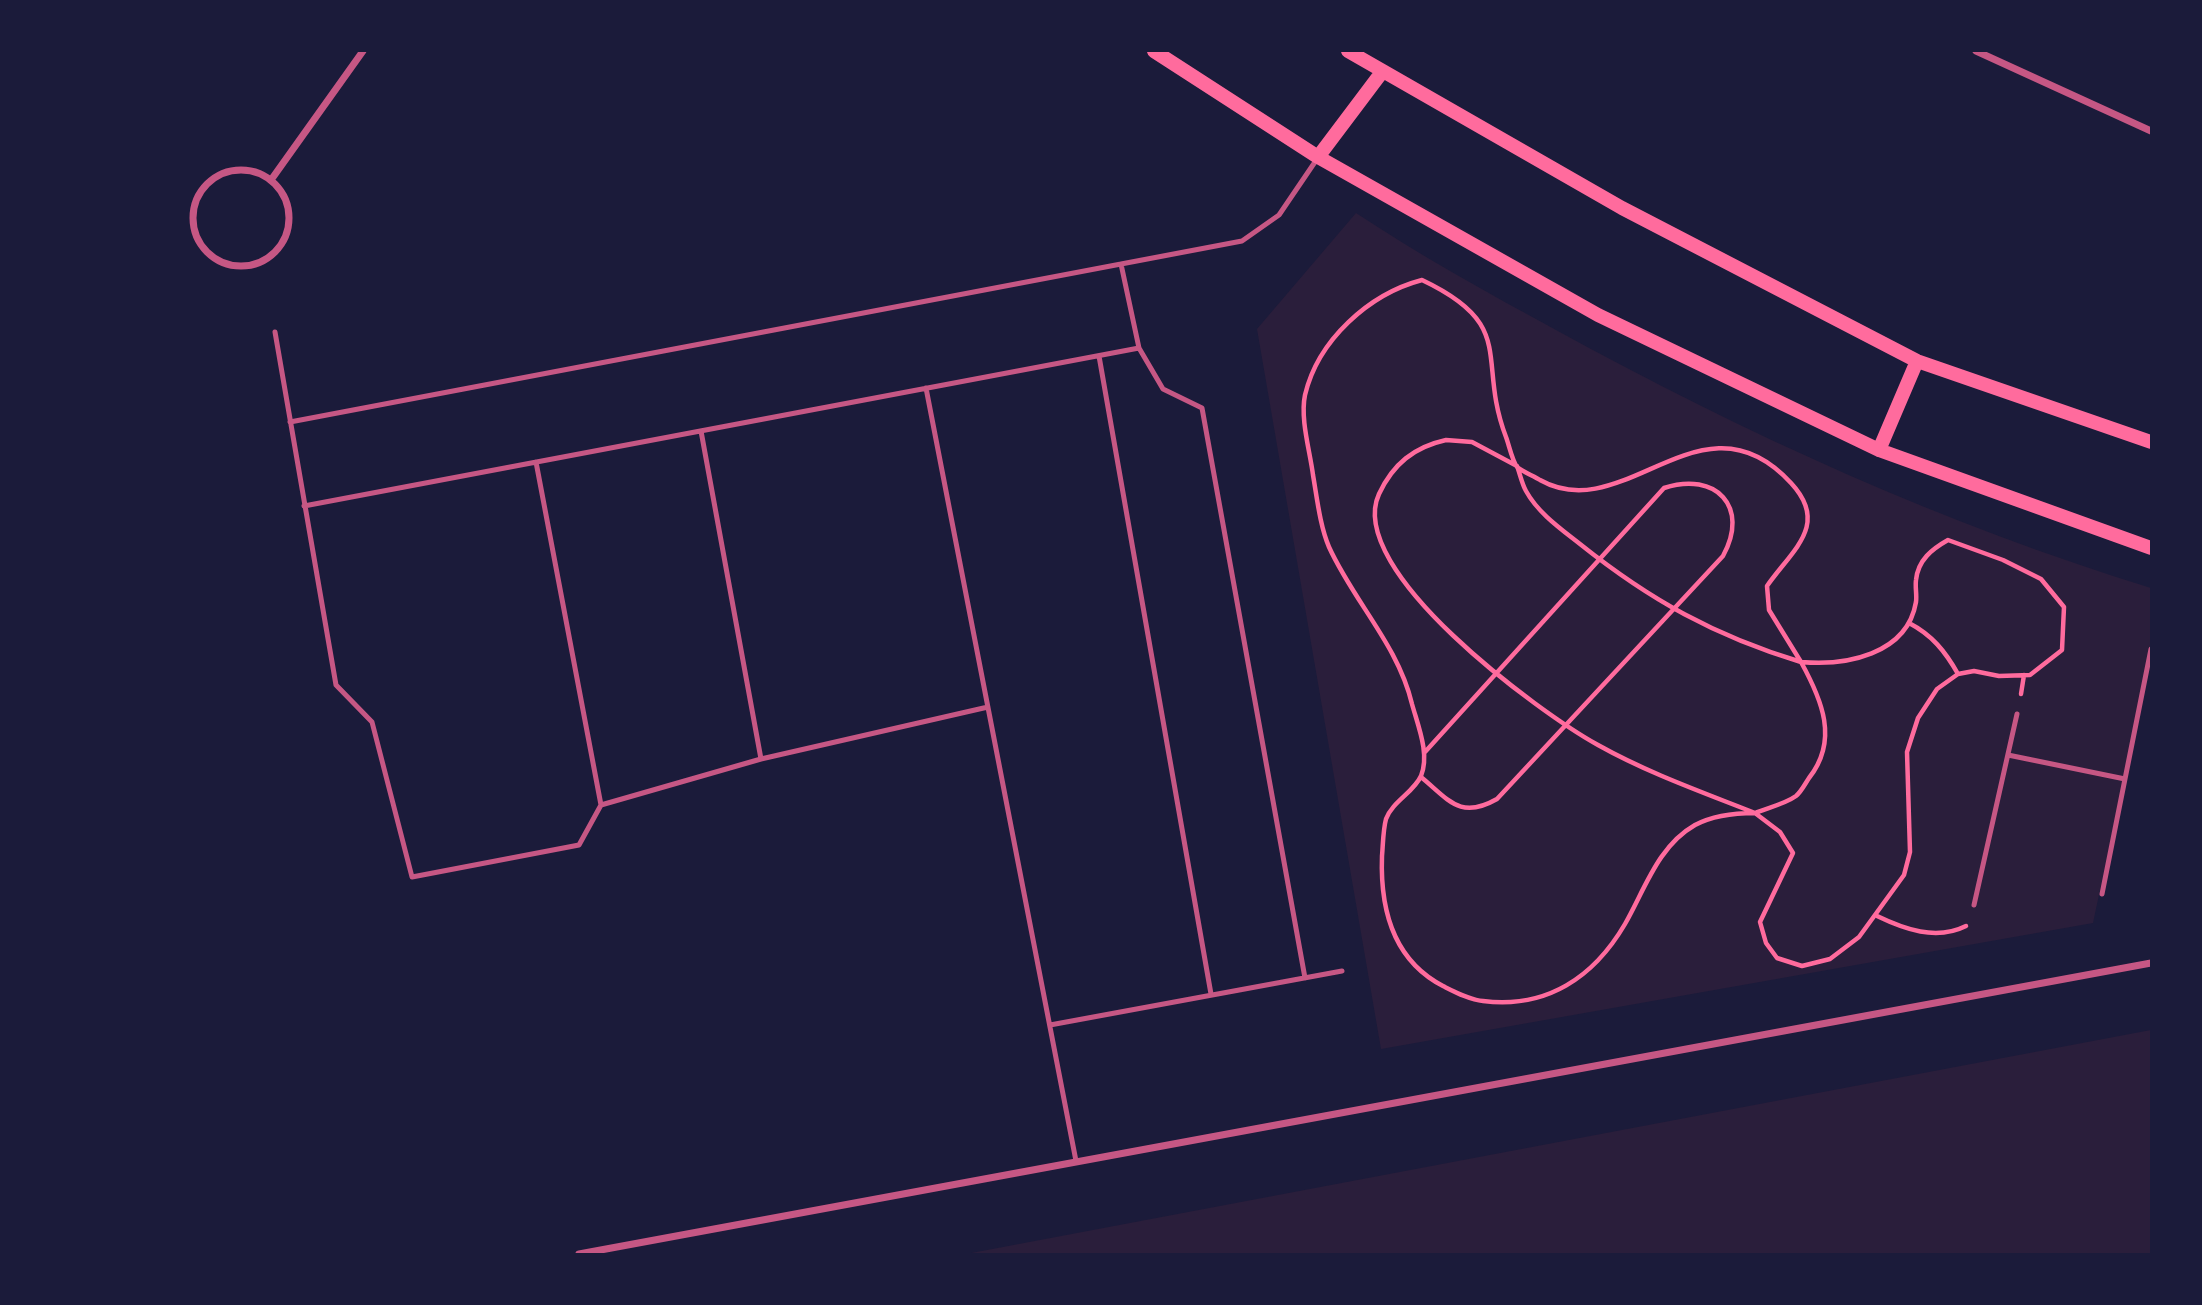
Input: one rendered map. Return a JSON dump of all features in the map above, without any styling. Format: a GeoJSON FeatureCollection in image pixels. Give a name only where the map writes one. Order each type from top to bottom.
{"type":"FeatureCollection","features":[{"type":"Feature","properties":{"kind":"main road"},"geometry":{"type":"LineString","coordinates":[[1154,51],[1318,157],[1598,315],[1879,450],[2151,548]]}},
{"type":"Feature","properties":{"kind":"main road"},"geometry":{"type":"LineString","coordinates":[[1348,51],[1622,208],[1917,361],[2151,442]]}},
{"type":"Feature","properties":{"kind":"main road"},"geometry":{"type":"LineString","coordinates":[[1318,157],[1382,72]]}},
{"type":"Feature","properties":{"kind":"main road"},"geometry":{"type":"LineString","coordinates":[[1879,450],[1917,361]]}},
{"type":"Feature","properties":{"kind":"street"},"geometry":{"type":"LineString","coordinates":[[271,180],[363,51]]}},
{"type":"Feature","properties":{"kind":"street"},"geometry":{"type":"LineString","coordinates":[[1976,51],[2151,131]]}},
{"type":"Feature","properties":{"kind":"street"},"geometry":{"type":"LineString","coordinates":[[240,170],[256,172],[271,180],[287,204],[288,225],[280,245],[257,262],[241,266],[225,263],[210,255],[199,243],[193,211],[199,195],[209,181],[224,173],[240,170]]}},
{"type":"Feature","properties":{"kind":"street"},"geometry":{"type":"LineString","coordinates":[[579,1254],[2151,963]]}},
{"type":"Feature","properties":{"kind":"lane"},"geometry":{"type":"LineString","coordinates":[[290,422],[1242,241],[1279,215],[1318,157]]}},
{"type":"Feature","properties":{"kind":"lane"},"geometry":{"type":"LineString","coordinates":[[1121,264],[1139,348],[1163,389],[1202,408],[1305,978]]}},
{"type":"Feature","properties":{"kind":"lane"},"geometry":{"type":"LineString","coordinates":[[275,332],[336,685],[372,722],[412,877],[579,845],[601,805],[537,462]]}},
{"type":"Feature","properties":{"kind":"lane"},"geometry":{"type":"LineString","coordinates":[[304,506],[1139,348]]}},
{"type":"Feature","properties":{"kind":"lane"},"geometry":{"type":"LineString","coordinates":[[1099,356],[1211,994]]}},
{"type":"Feature","properties":{"kind":"lane"},"geometry":{"type":"LineString","coordinates":[[926,388],[1076,1161]]}},
{"type":"Feature","properties":{"kind":"lane"},"geometry":{"type":"LineString","coordinates":[[701,431],[761,760]]}},
{"type":"Feature","properties":{"kind":"lane"},"geometry":{"type":"LineString","coordinates":[[2102,894],[2151,649]]}},
{"type":"Feature","properties":{"kind":"lane"},"geometry":{"type":"LineString","coordinates":[[601,805],[761,760],[988,707]]}},
{"type":"Feature","properties":{"kind":"lane"},"geometry":{"type":"LineString","coordinates":[[1974,905],[2017,714]]}},
{"type":"Feature","properties":{"kind":"lane"},"geometry":{"type":"LineString","coordinates":[[2008,754],[2125,779]]}},
{"type":"Feature","properties":{"kind":"lane"},"geometry":{"type":"LineString","coordinates":[[1050,1025],[1342,971]]}},
{"type":"Feature","properties":{"kind":"path"},"geometry":{"type":"LineString","coordinates":[[1599,559],[1543,513],[1527,492],[1517,466],[1499,420],[1488,339],[1474,312],[1448,292],[1422,280],[1398,286],[1370,303],[1339,331],[1313,372],[1304,398],[1307,433],[1328,543],[1348,585],[1387,641],[1409,690],[1425,752],[1421,777],[1387,818],[1381,878],[1387,920],[1403,955],[1425,976],[1482,1002],[1519,1000],[1557,993],[1583,975],[1609,948],[1626,923],[1646,878],[1666,852],[1695,825],[1728,814],[1755,813],[1796,796],[1824,753],[1827,728],[1823,708],[1801,662],[1769,610],[1768,586],[1807,533],[1810,512],[1802,494],[1784,475],[1750,451],[1716,447],[1681,455],[1628,480],[1581,489],[1552,486],[1517,466],[1472,442],[1446,440],[1423,445],[1402,460],[1383,485],[1373,508],[1382,548],[1395,573],[1436,617],[1496,674],[1565,726],[1630,762],[1755,813],[1780,832],[1793,853],[1760,922],[1766,943],[1777,958],[1802,966],[1830,959],[1858,937],[1904,876],[1910,852],[1907,752],[1919,718],[1937,690],[1958,674],[1974,671],[1999,676],[2030,675],[2062,650],[2064,607],[2041,579],[2003,560],[1948,540],[1928,551],[1916,577],[1916,601],[1909,623],[1885,647],[1862,659],[1829,664],[1801,662],[1758,649],[1672,610],[1599,559]]}},
{"type":"Feature","properties":{"kind":"path"},"geometry":{"type":"LineString","coordinates":[[1421,777],[1455,805],[1467,810],[1480,809],[1497,799],[1723,556],[1731,541],[1734,524],[1730,510],[1718,493],[1702,483],[1680,483],[1664,488],[1425,752]]}},
{"type":"Feature","properties":{"kind":"path"},"geometry":{"type":"LineString","coordinates":[[1909,623],[1926,632],[1946,652],[1958,674]]}},
{"type":"Feature","properties":{"kind":"path"},"geometry":{"type":"LineString","coordinates":[[1877,915],[1906,930],[1933,933],[1959,930],[1969,924],[1974,905]]}},
{"type":"Feature","properties":{"kind":"shaded area"},"geometry":{"type":"Polygon","coordinates":[[[1356,213],[1430,259],[1628,369],[1774,441],[1922,506],[2074,563],[2151,588],[2151,649],[2093,923],[1381,1049],[1257,329],[1356,213]]]}},
{"type":"Feature","properties":{"kind":"shaded area"},"geometry":{"type":"Polygon","coordinates":[[[2151,1030],[2151,1254],[966,1254],[2151,1030]]]}}]}
